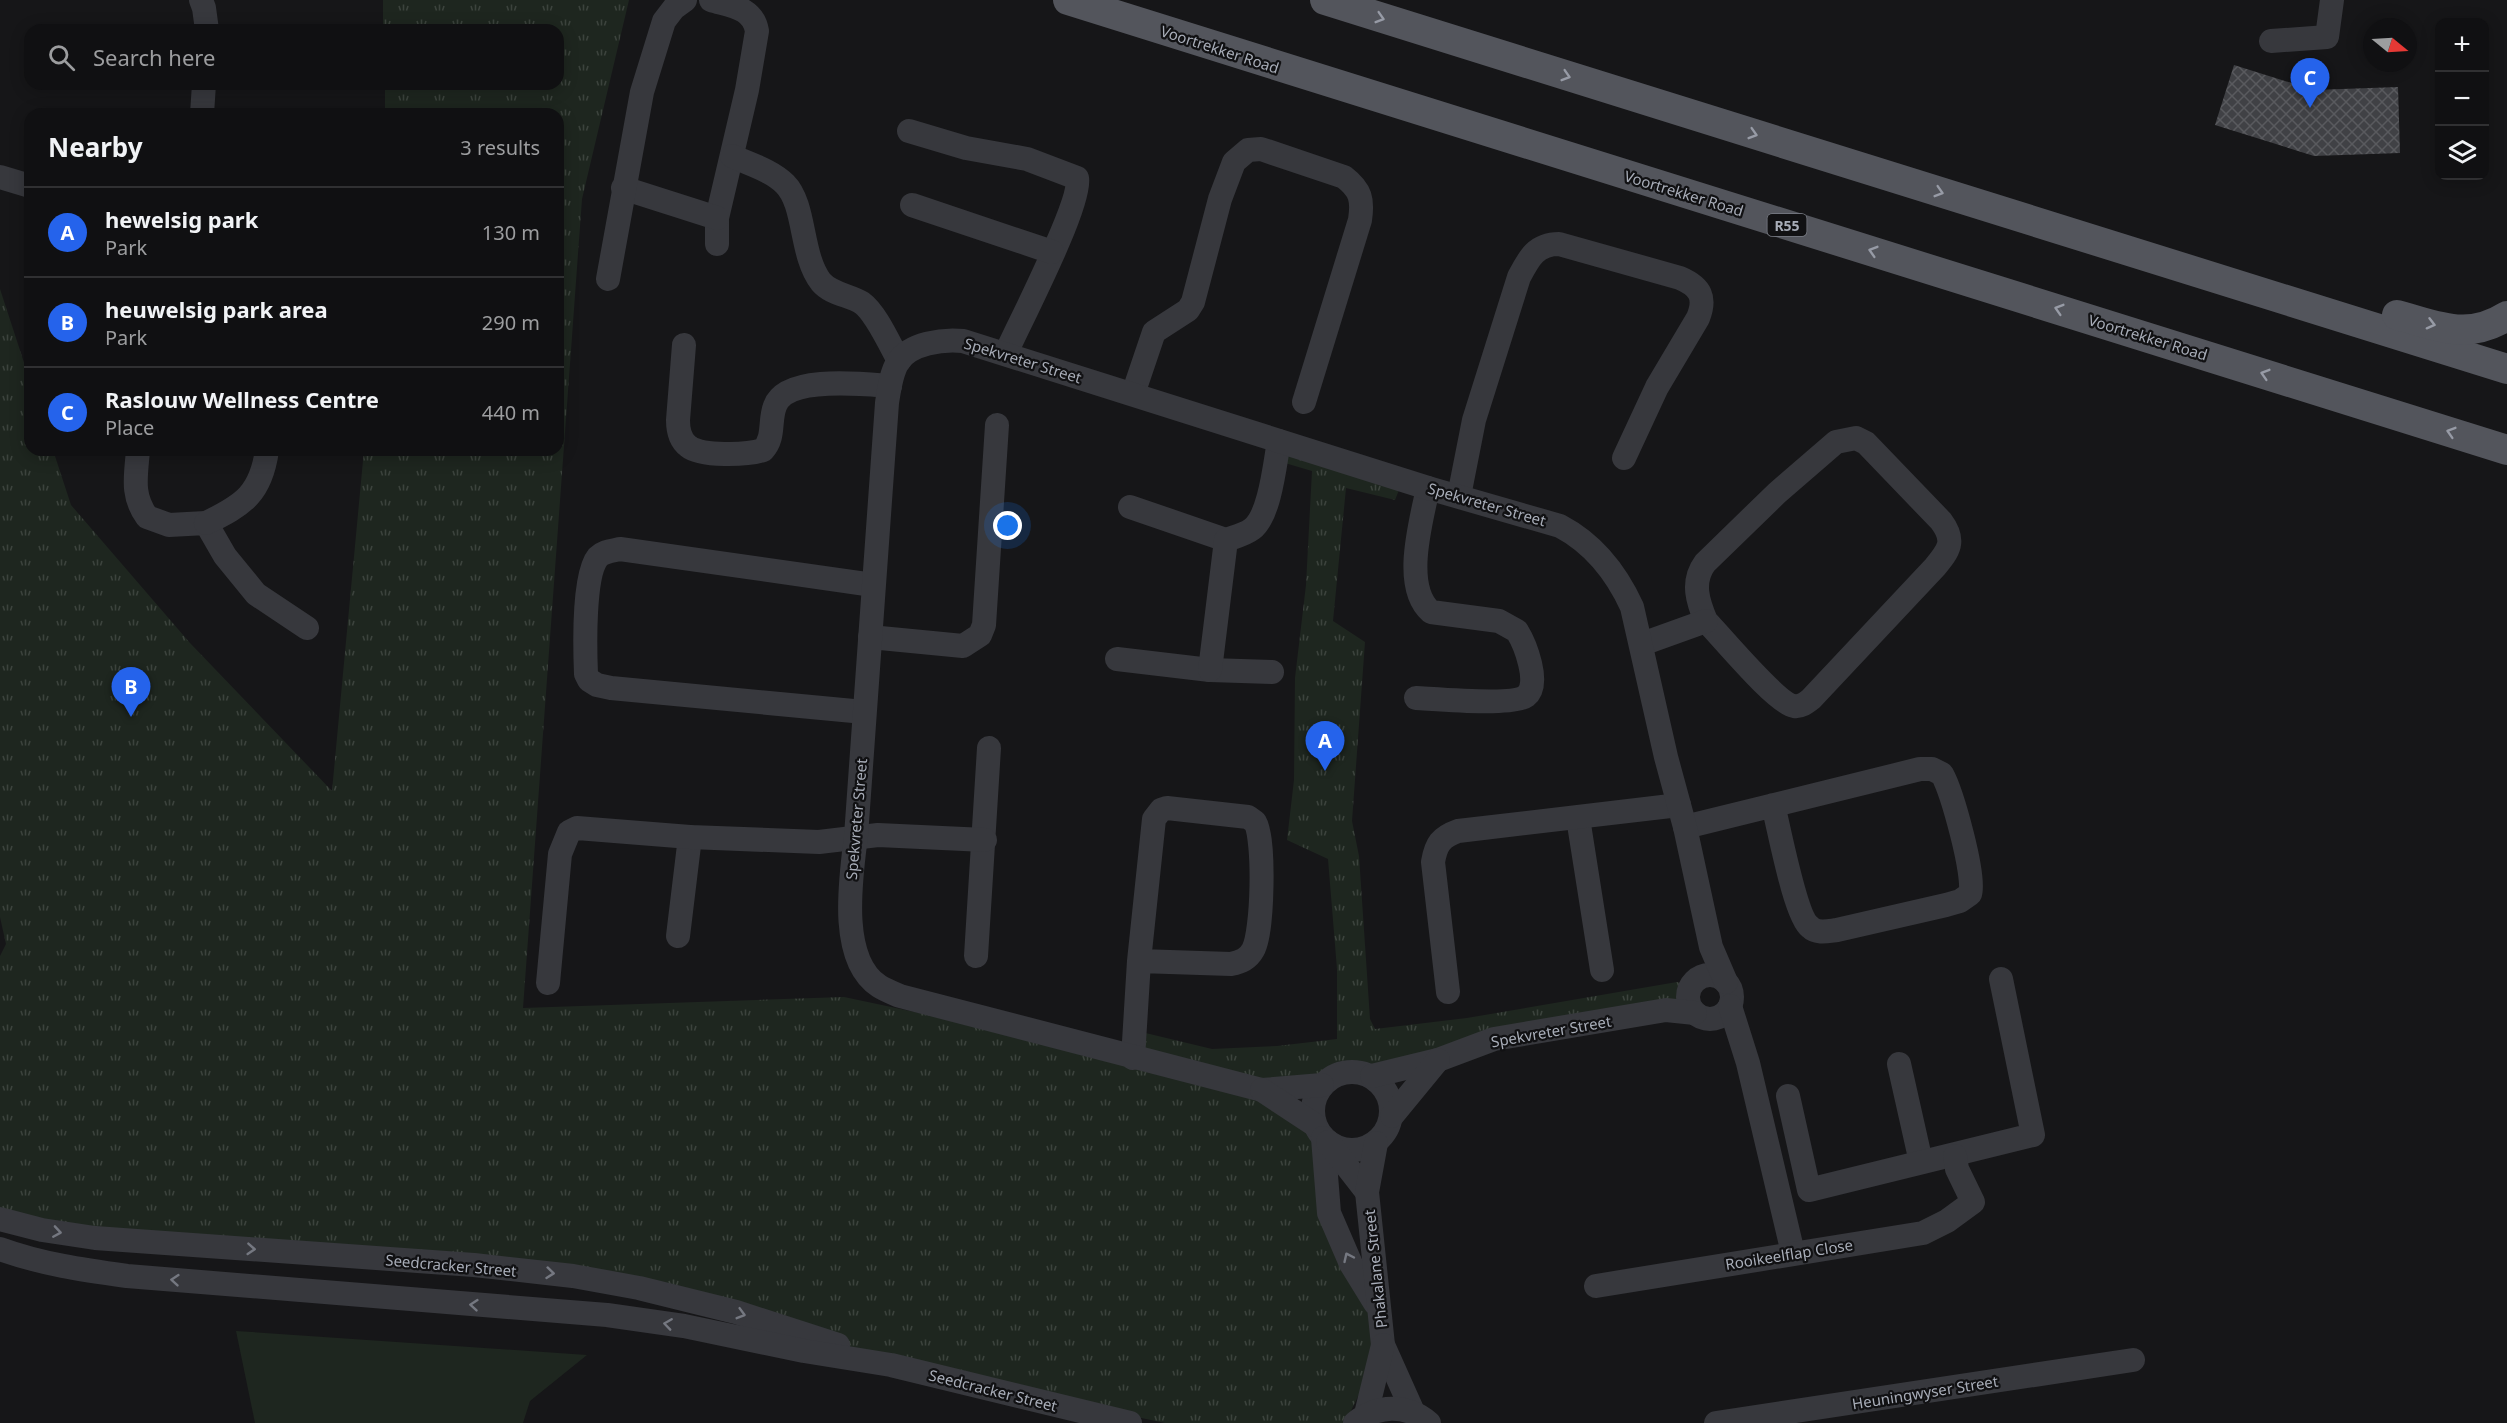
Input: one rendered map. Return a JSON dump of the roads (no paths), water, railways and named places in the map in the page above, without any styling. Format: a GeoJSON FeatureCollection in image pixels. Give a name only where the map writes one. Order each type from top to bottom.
{"type":"FeatureCollection","features":[{"type":"Feature","properties":{"kind":"main road","name":"Voortrekker Road"},"geometry":{"type":"LineString","coordinates":[[1068,0],[2507,450]]}},
{"type":"Feature","properties":{"kind":"main road"},"geometry":{"type":"LineString","coordinates":[[1325,0],[2507,369]]}},
{"type":"Feature","properties":{"kind":"main road"},"geometry":{"type":"LineString","coordinates":[[2169,264],[2315,293],[2455,330],[2477,330],[2507,316]]}},
{"type":"Feature","properties":{"kind":"street"},"geometry":{"type":"LineString","coordinates":[[201,0],[206,24]]}},
{"type":"Feature","properties":{"kind":"street"},"geometry":{"type":"LineString","coordinates":[[608,279],[642,92],[664,21],[674,8],[685,0]]}},
{"type":"Feature","properties":{"kind":"street"},"geometry":{"type":"LineString","coordinates":[[711,0],[746,11],[756,22],[757,31],[717,218],[717,244]]}},
{"type":"Feature","properties":{"kind":"street"},"geometry":{"type":"LineString","coordinates":[[2271,42],[2327,38],[2332,0]]}},
{"type":"Feature","properties":{"kind":"street"},"geometry":{"type":"LineString","coordinates":[[202,108],[204,90]]}},
{"type":"Feature","properties":{"kind":"street"},"geometry":{"type":"LineString","coordinates":[[909,130],[966,148],[1015,156],[1077,178],[1078,186],[1069,219],[1006,353]]}},
{"type":"Feature","properties":{"kind":"street"},"geometry":{"type":"LineString","coordinates":[[1133,394],[1154,332],[1188,310],[1193,302],[1220,199],[1234,162],[1242,153],[1261,149],[1344,177],[1354,184],[1362,200],[1360,220],[1304,402]]}},
{"type":"Feature","properties":{"kind":"street"},"geometry":{"type":"LineString","coordinates":[[732,156],[783,182],[794,201],[810,263],[815,273],[831,290],[866,307],[899,361]]}},
{"type":"Feature","properties":{"kind":"street"},"geometry":{"type":"LineString","coordinates":[[0,177],[24,184]]}},
{"type":"Feature","properties":{"kind":"street"},"geometry":{"type":"LineString","coordinates":[[623,188],[717,218]]}},
{"type":"Feature","properties":{"kind":"street"},"geometry":{"type":"LineString","coordinates":[[912,205],[1052,252]]}},
{"type":"Feature","properties":{"kind":"street"},"geometry":{"type":"LineString","coordinates":[[1459,496],[1474,420],[1519,277],[1530,255],[1548,244],[1559,244],[1680,278],[1693,284],[1703,297],[1703,307],[1698,318],[1657,387],[1623,458]]}},
{"type":"Feature","properties":{"kind":"street","name":"Spekvreter Street"},"geometry":{"type":"LineString","coordinates":[[1322,1085],[1262,1090],[1133,1058],[900,996],[878,986],[860,964],[853,938],[850,890],[890,386],[899,361],[918,347],[939,340],[963,340],[1428,488],[1560,526],[1588,544],[1604,561],[1625,592],[1632,607],[1682,816],[1711,947],[1715,979]]}},
{"type":"Feature","properties":{"kind":"street"},"geometry":{"type":"LineString","coordinates":[[684,345],[679,431],[688,447],[696,450],[727,454],[755,453],[763,450],[771,438],[774,408],[778,399],[803,386],[857,384],[890,386]]}},
{"type":"Feature","properties":{"kind":"street"},"geometry":{"type":"LineString","coordinates":[[870,637],[963,646],[980,636],[984,625],[997,424]]}},
{"type":"Feature","properties":{"kind":"street"},"geometry":{"type":"LineString","coordinates":[[1856,438],[1866,443],[1949,532],[1949,548],[1935,567],[1801,706],[1787,703],[1779,698],[1706,621],[1700,606],[1696,581],[1699,571],[1777,493],[1836,442],[1856,438]]}},
{"type":"Feature","properties":{"kind":"street"},"geometry":{"type":"LineString","coordinates":[[1130,507],[1226,540],[1252,529],[1260,519],[1268,499],[1279,441]]}},
{"type":"Feature","properties":{"kind":"street"},"geometry":{"type":"LineString","coordinates":[[138,456],[135,487],[137,501],[147,518],[169,525],[206,523],[225,514],[255,489],[264,472],[266,456]]}},
{"type":"Feature","properties":{"kind":"street"},"geometry":{"type":"LineString","coordinates":[[1416,698],[1503,701],[1527,695],[1533,684],[1530,663],[1517,631],[1499,621],[1431,612],[1421,601],[1416,587],[1416,568],[1428,488]]}},
{"type":"Feature","properties":{"kind":"street"},"geometry":{"type":"LineString","coordinates":[[206,523],[225,556],[256,594],[308,628]]}},
{"type":"Feature","properties":{"kind":"street"},"geometry":{"type":"LineString","coordinates":[[1210,670],[1226,540]]}},
{"type":"Feature","properties":{"kind":"street"},"geometry":{"type":"LineString","coordinates":[[864,712],[640,692],[597,685],[589,680],[586,674],[587,591],[593,565],[599,556],[605,552],[620,549],[873,585]]}},
{"type":"Feature","properties":{"kind":"street"},"geometry":{"type":"LineString","coordinates":[[1642,644],[1706,621]]}},
{"type":"Feature","properties":{"kind":"street"},"geometry":{"type":"LineString","coordinates":[[1117,659],[1210,670],[1272,672]]}},
{"type":"Feature","properties":{"kind":"street"},"geometry":{"type":"LineString","coordinates":[[976,956],[985,840],[988,748]]}},
{"type":"Feature","properties":{"kind":"street"},"geometry":{"type":"LineString","coordinates":[[1448,992],[1433,862],[1435,850],[1441,839],[1458,831],[1578,818],[1682,816],[1773,805],[1920,769],[1937,770],[1946,781],[1951,797],[1972,878],[1970,894],[1960,901],[1946,905],[1837,930],[1822,932],[1810,928],[1800,913],[1773,805]]}},
{"type":"Feature","properties":{"kind":"street"},"geometry":{"type":"LineString","coordinates":[[1133,1058],[1139,961],[1154,819],[1157,814],[1167,808],[1248,818],[1255,822],[1261,842],[1260,912],[1257,942],[1249,957],[1231,964],[1139,961]]}},
{"type":"Feature","properties":{"kind":"street"},"geometry":{"type":"LineString","coordinates":[[1578,818],[1602,970]]}},
{"type":"Feature","properties":{"kind":"street"},"geometry":{"type":"LineString","coordinates":[[548,982],[560,854],[569,832],[585,828],[690,837],[819,842],[856,836],[985,840]]}},
{"type":"Feature","properties":{"kind":"street"},"geometry":{"type":"LineString","coordinates":[[678,936],[690,837]]}},
{"type":"Feature","properties":{"kind":"street"},"geometry":{"type":"LineString","coordinates":[[1707,1008],[1732,997],[1715,979],[1697,980],[1707,1008],[1740,1038],[1793,1252]]}},
{"type":"Feature","properties":{"kind":"street"},"geometry":{"type":"LineString","coordinates":[[1788,1096],[1809,1190],[2033,1135],[2001,979]]}},
{"type":"Feature","properties":{"kind":"street","name":"Spekvreter Street"},"geometry":{"type":"LineString","coordinates":[[1372,1076],[1438,1060],[1494,1039],[1666,1010],[1707,1008]]}},
{"type":"Feature","properties":{"kind":"street"},"geometry":{"type":"LineString","coordinates":[[1322,1135],[1333,1146],[1350,1151],[1364,1149],[1376,1143],[1387,1130],[1392,1116],[1438,1060]]}},
{"type":"Feature","properties":{"kind":"street"},"geometry":{"type":"LineString","coordinates":[[1899,1064],[1922,1162]]}},
{"type":"Feature","properties":{"kind":"street"},"geometry":{"type":"LineString","coordinates":[[1378,1308],[1352,1264],[1329,1213],[1322,1135],[1312,1112],[1314,1101],[1322,1085],[1333,1076],[1346,1071],[1362,1072],[1372,1076],[1388,1092],[1392,1116]]}},
{"type":"Feature","properties":{"kind":"street","name":"Spekvreter Street"},"geometry":{"type":"LineString","coordinates":[[1262,1090],[1322,1135]]}},
{"type":"Feature","properties":{"kind":"street","name":"Phakalane Street"},"geometry":{"type":"LineString","coordinates":[[1322,1135],[1367,1192]]}},
{"type":"Feature","properties":{"kind":"street","name":"Phakalane Street"},"geometry":{"type":"LineString","coordinates":[[1376,1143],[1367,1192],[1383,1345],[1421,1418]]}},
{"type":"Feature","properties":{"kind":"street","name":"Rooikeelflap Close"},"geometry":{"type":"LineString","coordinates":[[1596,1286],[1793,1252],[1911,1236],[1937,1227],[1973,1202],[1957,1169],[1954,1156]]}},
{"type":"Feature","properties":{"kind":"street","name":"Seedcracker Street"},"geometry":{"type":"LineString","coordinates":[[0,1219],[42,1230],[95,1238],[474,1266],[602,1280],[736,1312],[818,1338],[891,1365]]}},
{"type":"Feature","properties":{"kind":"street","name":"Seedcracker Street"},"geometry":{"type":"LineString","coordinates":[[0,1249],[20,1257],[75,1269],[127,1276],[618,1317],[684,1326],[804,1351],[891,1365],[1130,1423]]}},
{"type":"Feature","properties":{"kind":"street","name":"Phakalane Street"},"geometry":{"type":"LineString","coordinates":[[1360,1419],[1383,1345]]}},
{"type":"Feature","properties":{"kind":"street","name":"Heuningwyser Street"},"geometry":{"type":"LineString","coordinates":[[1716,1423],[2133,1360]]}},
{"type":"Feature","properties":{"kind":"street"},"geometry":{"type":"LineString","coordinates":[[1360,1419],[1381,1409],[1399,1408],[1421,1418]]}},
{"type":"Feature","properties":{"kind":"place","name":"Raslouw Wellness Centre"},"geometry":{"type":"Point","coordinates":[2310,108]}},
{"type":"Feature","properties":{"kind":"place","name":"heuwelsig park area"},"geometry":{"type":"Point","coordinates":[131,717]}},
{"type":"Feature","properties":{"kind":"place","name":"hewelsig park"},"geometry":{"type":"Point","coordinates":[1325,771]}}]}
